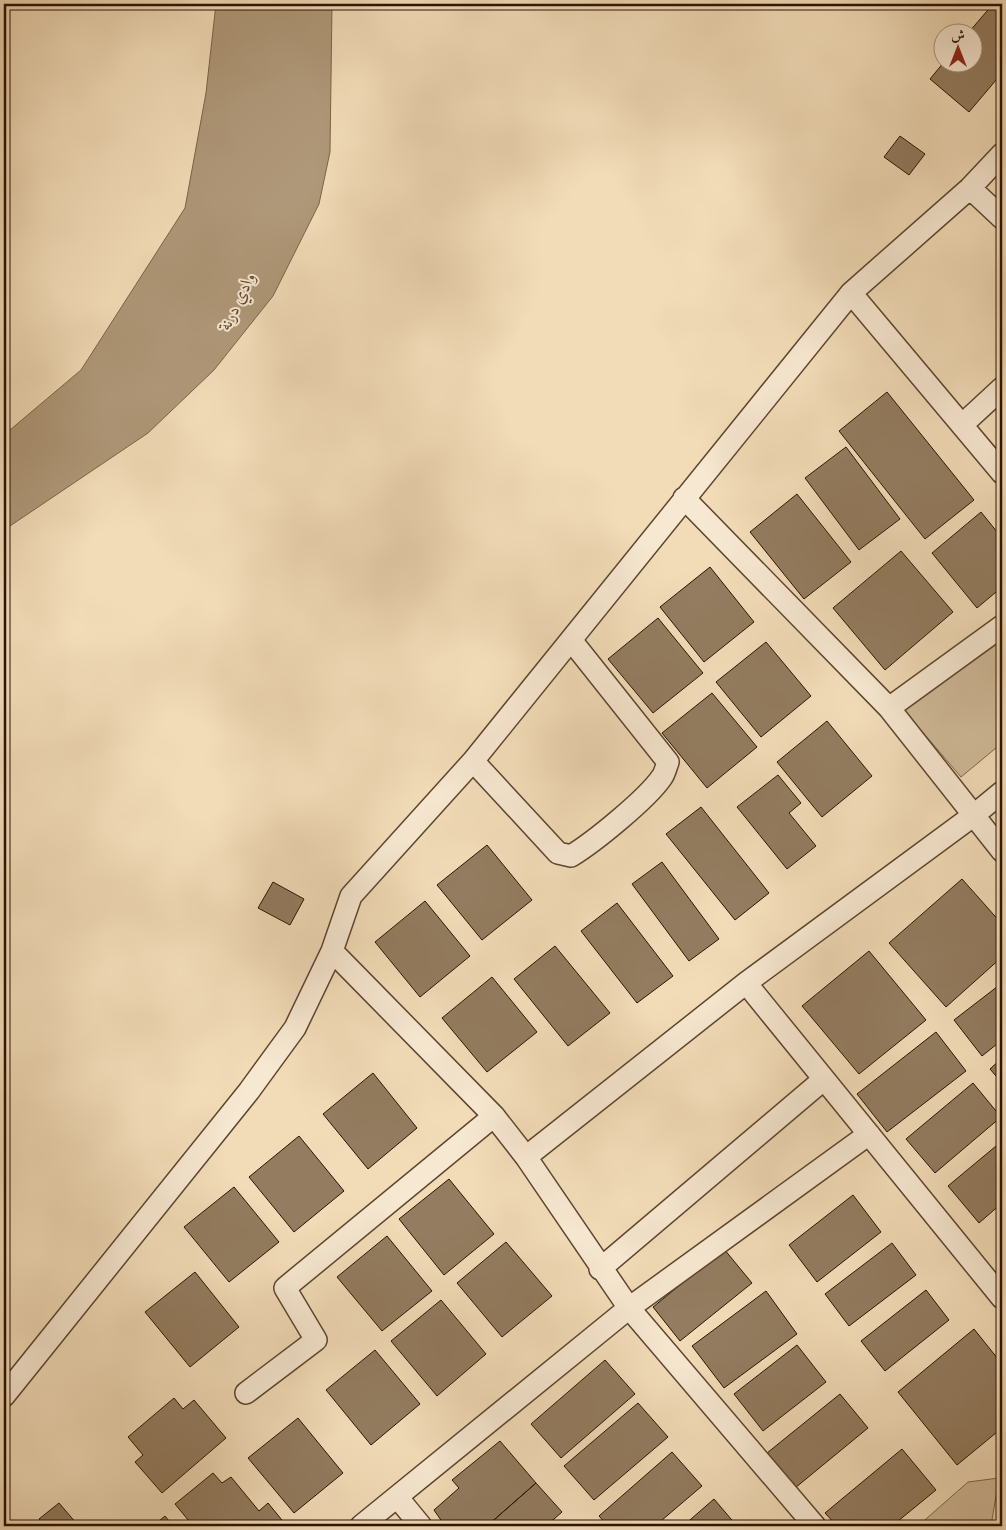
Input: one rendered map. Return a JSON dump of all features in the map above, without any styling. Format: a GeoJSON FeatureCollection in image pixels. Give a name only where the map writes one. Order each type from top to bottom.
{"type":"FeatureCollection","features":[{"type":"Feature","properties":{"kind":"street"},"geometry":{"type":"LineString","coordinates":[[4,1396],[249,1091],[295,1028],[332,951],[351,896],[473,761],[851,293],[970,188],[1002,154]]}},
{"type":"Feature","properties":{"kind":"street"},"geometry":{"type":"LineString","coordinates":[[970,188],[1002,218]]}},
{"type":"Feature","properties":{"kind":"street"},"geometry":{"type":"LineString","coordinates":[[851,293],[964,424],[1002,473]]}},
{"type":"Feature","properties":{"kind":"street"},"geometry":{"type":"LineString","coordinates":[[964,424],[1002,388]]}},
{"type":"Feature","properties":{"kind":"street"},"geometry":{"type":"LineString","coordinates":[[684,498],[889,708],[1002,851]]}},
{"type":"Feature","properties":{"kind":"street"},"geometry":{"type":"LineString","coordinates":[[889,708],[1002,626]]}},
{"type":"Feature","properties":{"kind":"street"},"geometry":{"type":"LineString","coordinates":[[473,761],[558,853],[571,856],[585,847],[636,803],[663,775],[668,762],[571,640]]}},
{"type":"Feature","properties":{"kind":"street"},"geometry":{"type":"LineString","coordinates":[[526,1158],[746,983],[974,815],[1002,792]]}},
{"type":"Feature","properties":{"kind":"street"},"geometry":{"type":"LineString","coordinates":[[332,951],[494,1116],[526,1158],[600,1269],[629,1308],[815,1526]]}},
{"type":"Feature","properties":{"kind":"street"},"geometry":{"type":"LineString","coordinates":[[746,983],[822,1080],[869,1134],[1002,1298]]}},
{"type":"Feature","properties":{"kind":"street"},"geometry":{"type":"LineString","coordinates":[[600,1269],[822,1080]]}},
{"type":"Feature","properties":{"kind":"street"},"geometry":{"type":"LineString","coordinates":[[246,1393],[316,1340],[285,1288],[494,1116]]}},
{"type":"Feature","properties":{"kind":"street"},"geometry":{"type":"LineString","coordinates":[[361,1526],[398,1498],[629,1308],[869,1134]]}},
{"type":"Feature","properties":{"kind":"street"},"geometry":{"type":"LineString","coordinates":[[398,1498],[421,1526]]}},
{"type":"Feature","properties":{"kind":"shaded area"},"geometry":{"type":"Polygon","coordinates":[[[1002,636],[1002,743],[961,777],[902,708],[1002,636]]]}},
{"type":"Feature","properties":{"kind":"shaded area"},"geometry":{"type":"Polygon","coordinates":[[[999,1478],[991,1526],[918,1526],[968,1482],[999,1478]]]}},
{"type":"Feature","properties":{"kind":"water","name":"وادي درنة"},"geometry":{"type":"Polygon","coordinates":[[[216,4],[332,4],[330,152],[319,204],[273,296],[214,370],[148,433],[4,530],[4,435],[81,370],[185,208],[206,93],[216,4]]]}},
{"type":"Feature","properties":{"kind":"building"},"geometry":{"type":"Polygon","coordinates":[[[993,4],[1002,4],[1002,73],[969,112],[930,79],[936,72],[984,72],[984,22],[978,22],[993,4]]]}},
{"type":"Feature","properties":{"kind":"building"},"geometry":{"type":"Polygon","coordinates":[[[900,136],[925,154],[909,175],[884,157],[900,136]]]}},
{"type":"Feature","properties":{"kind":"building"},"geometry":{"type":"Polygon","coordinates":[[[887,392],[974,500],[925,539],[839,431],[887,392]]]}},
{"type":"Feature","properties":{"kind":"building"},"geometry":{"type":"Polygon","coordinates":[[[846,447],[900,519],[859,550],[805,478],[846,447]]]}},
{"type":"Feature","properties":{"kind":"building"},"geometry":{"type":"Polygon","coordinates":[[[797,494],[851,562],[804,599],[750,532],[797,494]]]}},
{"type":"Feature","properties":{"kind":"building"},"geometry":{"type":"Polygon","coordinates":[[[981,512],[1002,538],[1002,587],[977,608],[932,553],[981,512]]]}},
{"type":"Feature","properties":{"kind":"building"},"geometry":{"type":"Polygon","coordinates":[[[901,551],[953,612],[885,670],[833,608],[901,551]]]}},
{"type":"Feature","properties":{"kind":"building"},"geometry":{"type":"Polygon","coordinates":[[[710,567],[754,622],[704,662],[660,607],[710,567]]]}},
{"type":"Feature","properties":{"kind":"building"},"geometry":{"type":"Polygon","coordinates":[[[658,618],[703,673],[653,713],[608,659],[658,618]]]}},
{"type":"Feature","properties":{"kind":"building"},"geometry":{"type":"Polygon","coordinates":[[[766,642],[811,696],[761,737],[716,682],[766,642]]]}},
{"type":"Feature","properties":{"kind":"building"},"geometry":{"type":"Polygon","coordinates":[[[712,693],[757,747],[707,788],[662,733],[712,693]]]}},
{"type":"Feature","properties":{"kind":"building"},"geometry":{"type":"Polygon","coordinates":[[[827,721],[872,776],[822,817],[777,762],[827,721]]]}},
{"type":"Feature","properties":{"kind":"building"},"geometry":{"type":"Polygon","coordinates":[[[778,775],[801,803],[789,813],[816,846],[787,869],[737,807],[778,775]]]}},
{"type":"Feature","properties":{"kind":"building"},"geometry":{"type":"Polygon","coordinates":[[[701,807],[769,893],[735,920],[666,834],[701,807]]]}},
{"type":"Feature","properties":{"kind":"building"},"geometry":{"type":"Polygon","coordinates":[[[487,845],[532,900],[482,940],[437,885],[487,845]]]}},
{"type":"Feature","properties":{"kind":"building"},"geometry":{"type":"Polygon","coordinates":[[[662,862],[719,939],[689,961],[632,884],[662,862]]]}},
{"type":"Feature","properties":{"kind":"building"},"geometry":{"type":"Polygon","coordinates":[[[962,879],[1002,924],[1002,957],[946,1007],[889,943],[962,879]]]}},
{"type":"Feature","properties":{"kind":"building"},"geometry":{"type":"Polygon","coordinates":[[[273,882],[304,899],[290,925],[258,908],[273,882]]]}},
{"type":"Feature","properties":{"kind":"building"},"geometry":{"type":"Polygon","coordinates":[[[425,901],[470,956],[420,997],[375,942],[425,901]]]}},
{"type":"Feature","properties":{"kind":"building"},"geometry":{"type":"Polygon","coordinates":[[[617,903],[673,976],[637,1003],[581,931],[617,903]]]}},
{"type":"Feature","properties":{"kind":"building"},"geometry":{"type":"Polygon","coordinates":[[[555,946],[610,1013],[568,1046],[514,979],[555,946]]]}},
{"type":"Feature","properties":{"kind":"building"},"geometry":{"type":"Polygon","coordinates":[[[869,951],[926,1020],[859,1074],[802,1006],[869,951]]]}},
{"type":"Feature","properties":{"kind":"building"},"geometry":{"type":"Polygon","coordinates":[[[492,977],[537,1032],[487,1072],[442,1018],[492,977]]]}},
{"type":"Feature","properties":{"kind":"building"},"geometry":{"type":"Polygon","coordinates":[[[1002,983],[1002,1040],[982,1056],[954,1020],[1002,983]]]}},
{"type":"Feature","properties":{"kind":"building"},"geometry":{"type":"Polygon","coordinates":[[[936,1032],[966,1071],[887,1132],[857,1094],[936,1032]]]}},
{"type":"Feature","properties":{"kind":"building"},"geometry":{"type":"Polygon","coordinates":[[[1002,1058],[1002,1083],[990,1069],[1002,1058]]]}},
{"type":"Feature","properties":{"kind":"building"},"geometry":{"type":"Polygon","coordinates":[[[373,1073],[417,1128],[368,1169],[323,1114],[373,1073]]]}},
{"type":"Feature","properties":{"kind":"building"},"geometry":{"type":"Polygon","coordinates":[[[973,1083],[1001,1117],[935,1173],[906,1139],[973,1083]]]}},
{"type":"Feature","properties":{"kind":"building"},"geometry":{"type":"Polygon","coordinates":[[[299,1136],[344,1191],[294,1232],[249,1177],[299,1136]]]}},
{"type":"Feature","properties":{"kind":"building"},"geometry":{"type":"Polygon","coordinates":[[[1002,1141],[1002,1203],[979,1223],[948,1186],[1002,1141]]]}},
{"type":"Feature","properties":{"kind":"building"},"geometry":{"type":"Polygon","coordinates":[[[449,1179],[494,1234],[444,1275],[399,1219],[449,1179]]]}},
{"type":"Feature","properties":{"kind":"building"},"geometry":{"type":"Polygon","coordinates":[[[234,1187],[279,1242],[229,1282],[184,1227],[234,1187]]]}},
{"type":"Feature","properties":{"kind":"building"},"geometry":{"type":"Polygon","coordinates":[[[853,1195],[881,1232],[817,1282],[789,1245],[853,1195]]]}},
{"type":"Feature","properties":{"kind":"building"},"geometry":{"type":"Polygon","coordinates":[[[387,1236],[432,1291],[382,1331],[337,1277],[387,1236]]]}},
{"type":"Feature","properties":{"kind":"building"},"geometry":{"type":"Polygon","coordinates":[[[506,1242],[552,1296],[502,1337],[457,1283],[506,1242]]]}},
{"type":"Feature","properties":{"kind":"building"},"geometry":{"type":"Polygon","coordinates":[[[892,1243],[916,1275],[849,1326],[825,1294],[892,1243]]]}},
{"type":"Feature","properties":{"kind":"building"},"geometry":{"type":"Polygon","coordinates":[[[724,1249],[752,1283],[680,1341],[653,1307],[724,1249]]]}},
{"type":"Feature","properties":{"kind":"building"},"geometry":{"type":"Polygon","coordinates":[[[195,1272],[239,1327],[190,1367],[145,1312],[195,1272]]]}},
{"type":"Feature","properties":{"kind":"building"},"geometry":{"type":"Polygon","coordinates":[[[926,1290],[949,1320],[885,1371],[861,1341],[926,1290]]]}},
{"type":"Feature","properties":{"kind":"building"},"geometry":{"type":"Polygon","coordinates":[[[766,1291],[797,1334],[724,1388],[692,1346],[766,1291]]]}},
{"type":"Feature","properties":{"kind":"building"},"geometry":{"type":"Polygon","coordinates":[[[441,1300],[486,1354],[437,1396],[391,1341],[441,1300]]]}},
{"type":"Feature","properties":{"kind":"building"},"geometry":{"type":"Polygon","coordinates":[[[974,1329],[1002,1364],[1002,1428],[957,1465],[898,1392],[974,1329]]]}},
{"type":"Feature","properties":{"kind":"building"},"geometry":{"type":"Polygon","coordinates":[[[797,1345],[826,1382],[763,1431],[734,1394],[797,1345]]]}},
{"type":"Feature","properties":{"kind":"building"},"geometry":{"type":"Polygon","coordinates":[[[375,1350],[420,1404],[371,1445],[326,1390],[375,1350]]]}},
{"type":"Feature","properties":{"kind":"building"},"geometry":{"type":"Polygon","coordinates":[[[605,1360],[635,1394],[561,1458],[531,1424],[605,1360]]]}},
{"type":"Feature","properties":{"kind":"building"},"geometry":{"type":"Polygon","coordinates":[[[840,1394],[868,1428],[795,1488],[767,1453],[840,1394]]]}},
{"type":"Feature","properties":{"kind":"building"},"geometry":{"type":"Polygon","coordinates":[[[174,1398],[183,1409],[194,1400],[226,1438],[162,1493],[135,1462],[143,1455],[128,1437],[174,1398]]]}},
{"type":"Feature","properties":{"kind":"building"},"geometry":{"type":"Polygon","coordinates":[[[638,1403],[668,1437],[594,1500],[564,1466],[638,1403]]]}},
{"type":"Feature","properties":{"kind":"building"},"geometry":{"type":"Polygon","coordinates":[[[298,1418],[343,1473],[294,1513],[248,1458],[298,1418]]]}},
{"type":"Feature","properties":{"kind":"building"},"geometry":{"type":"Polygon","coordinates":[[[500,1441],[536,1483],[487,1526],[445,1526],[434,1510],[459,1488],[452,1480],[500,1441]]]}},
{"type":"Feature","properties":{"kind":"building"},"geometry":{"type":"Polygon","coordinates":[[[902,1449],[936,1490],[892,1526],[837,1526],[825,1513],[902,1449]]]}},
{"type":"Feature","properties":{"kind":"building"},"geometry":{"type":"Polygon","coordinates":[[[672,1452],[702,1486],[655,1526],[608,1526],[599,1516],[672,1452]]]}},
{"type":"Feature","properties":{"kind":"building"},"geometry":{"type":"Polygon","coordinates":[[[213,1473],[222,1483],[231,1477],[259,1511],[268,1503],[286,1525],[193,1526],[175,1504],[213,1473]]]}},
{"type":"Feature","properties":{"kind":"building"},"geometry":{"type":"Polygon","coordinates":[[[536,1483],[562,1512],[546,1526],[487,1526],[536,1483]]]}},
{"type":"Feature","properties":{"kind":"building"},"geometry":{"type":"Polygon","coordinates":[[[714,1499],[737,1526],[683,1526],[714,1499]]]}},
{"type":"Feature","properties":{"kind":"building"},"geometry":{"type":"Polygon","coordinates":[[[59,1503],[77,1524],[74,1526],[45,1526],[39,1519],[59,1503]]]}},
{"type":"Feature","properties":{"kind":"building"},"geometry":{"type":"Polygon","coordinates":[[[165,1516],[173,1526],[153,1526],[165,1516]]]}}]}
